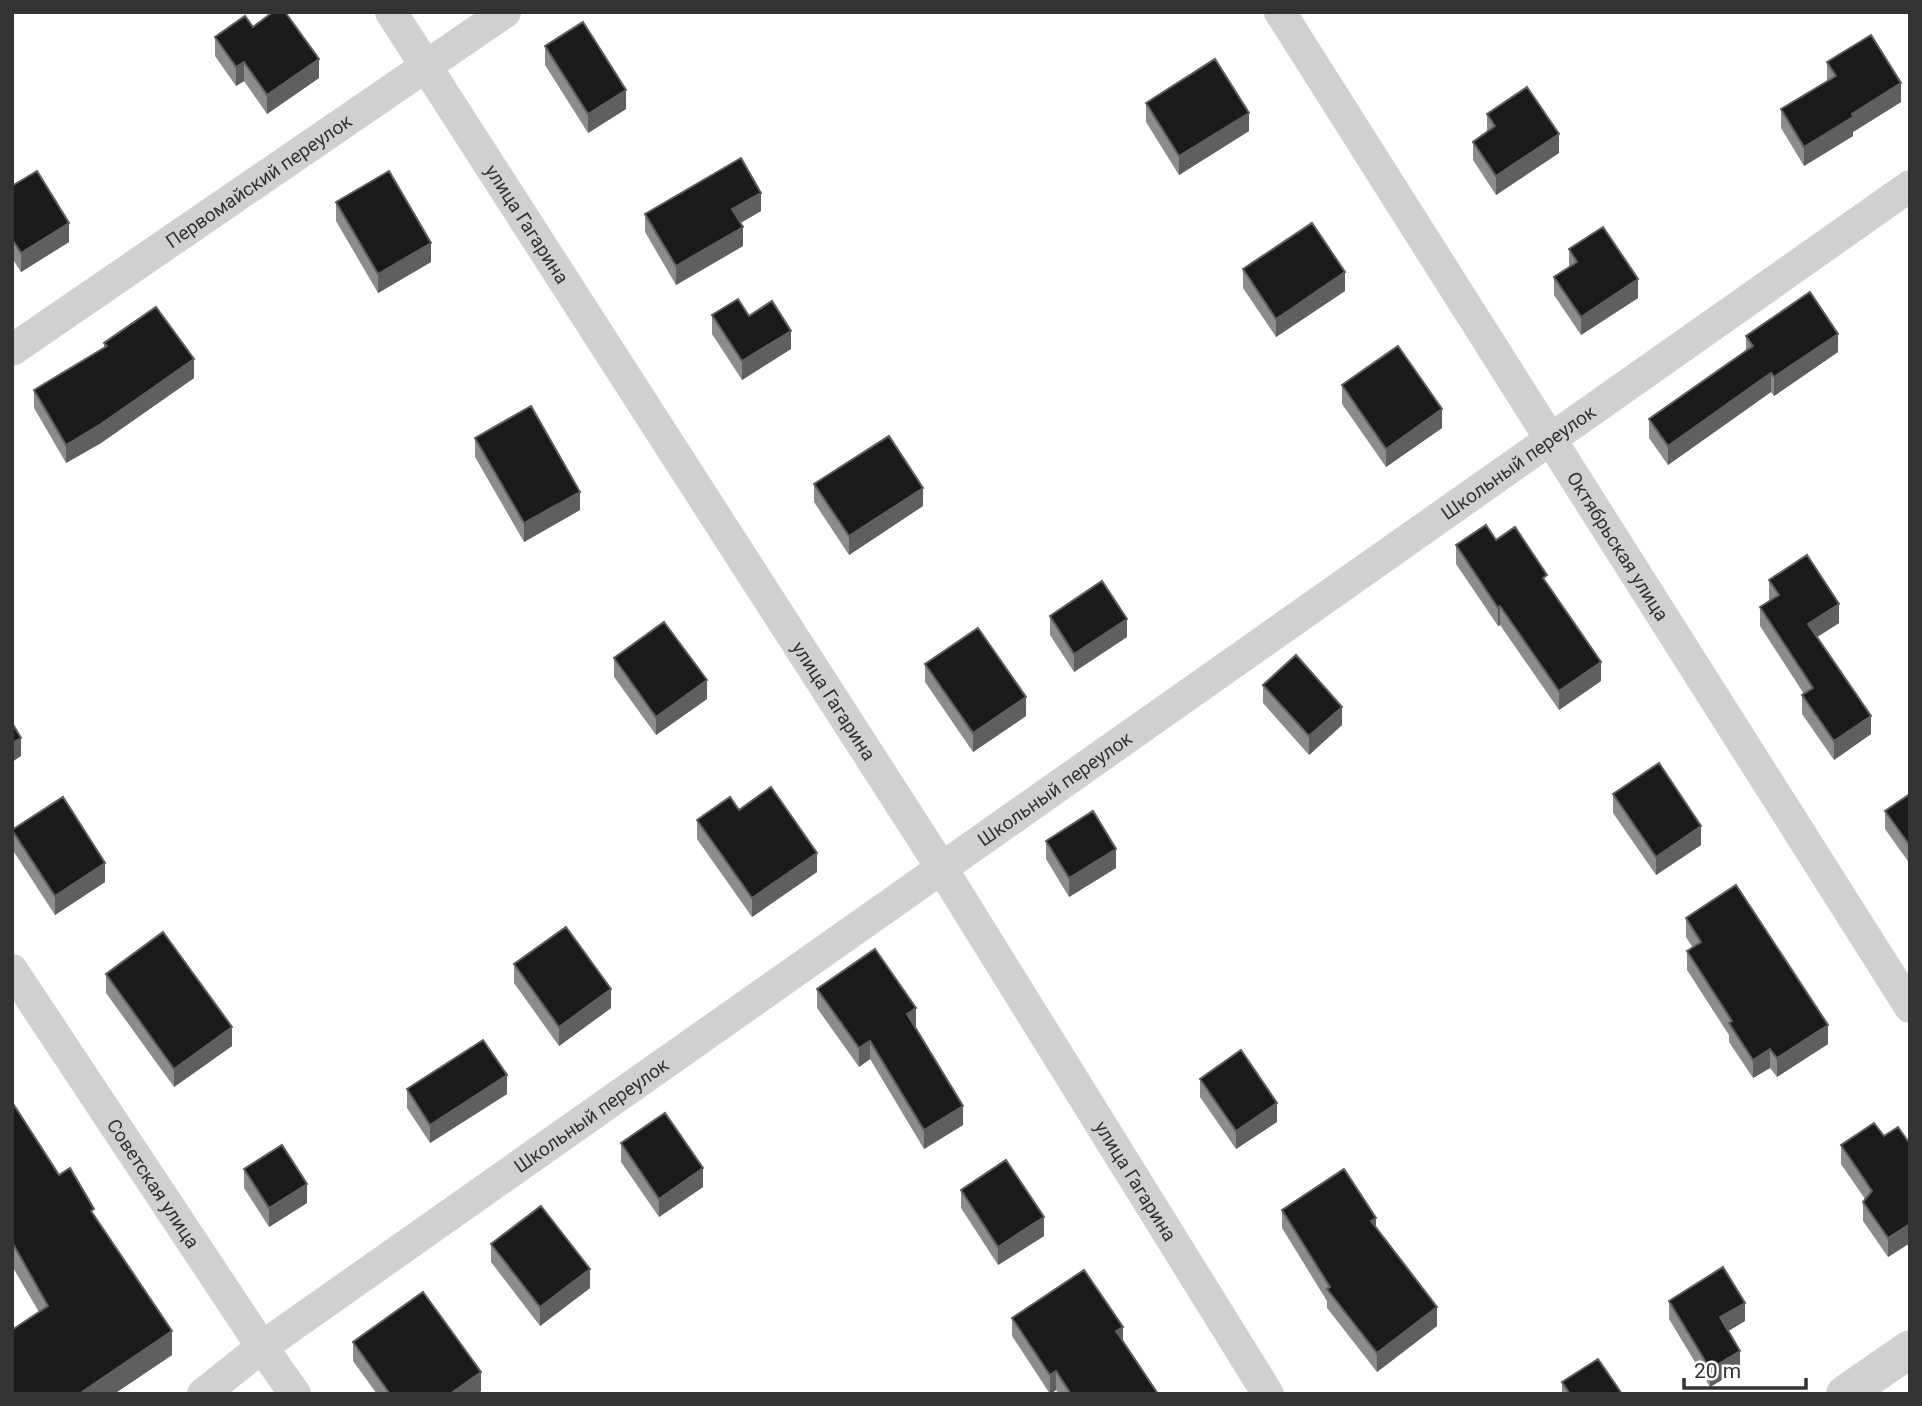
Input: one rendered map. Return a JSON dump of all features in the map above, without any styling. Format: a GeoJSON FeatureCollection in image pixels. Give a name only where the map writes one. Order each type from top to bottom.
{"type":"FeatureCollection","features":[{"type":"Feature","properties":{"kind":"street","name":"улица Гагарина"},"geometry":{"type":"LineString","coordinates":[[391,12],[941,867],[1268,1394]]}},
{"type":"Feature","properties":{"kind":"street","name":"Первомайский переулок"},"geometry":{"type":"LineString","coordinates":[[12,350],[505,12]]}},
{"type":"Feature","properties":{"kind":"street","name":"Октябрьская улица"},"geometry":{"type":"LineString","coordinates":[[1280,12],[1910,1007]]}},
{"type":"Feature","properties":{"kind":"street","name":"Школьный переулок"},"geometry":{"type":"LineString","coordinates":[[202,1394],[262,1347],[1910,186]]}},
{"type":"Feature","properties":{"kind":"street","name":"Советская улица"},"geometry":{"type":"LineString","coordinates":[[12,970],[295,1394]]}},
{"type":"Feature","properties":{"kind":"street"},"geometry":{"type":"LineString","coordinates":[[1845,1394],[1910,1349]]}},
{"type":"Feature","properties":{"kind":"building"},"geometry":{"type":"Polygon","coordinates":[[[273,12],[285,12],[319,59],[267,95],[244,62],[236,67],[215,37],[245,16],[253,27],[273,12]]]}},
{"type":"Feature","properties":{"kind":"building"},"geometry":{"type":"Polygon","coordinates":[[[583,22],[626,90],[588,114],[545,46],[583,22]]]}},
{"type":"Feature","properties":{"kind":"building"},"geometry":{"type":"Polygon","coordinates":[[[1871,35],[1901,83],[1804,147],[1781,109],[1836,76],[1827,62],[1871,35]]]}},
{"type":"Feature","properties":{"kind":"building"},"geometry":{"type":"Polygon","coordinates":[[[1215,59],[1249,113],[1179,156],[1146,103],[1215,59]]]}},
{"type":"Feature","properties":{"kind":"building"},"geometry":{"type":"Polygon","coordinates":[[[1527,87],[1559,134],[1496,176],[1473,142],[1495,126],[1487,114],[1527,87]]]}},
{"type":"Feature","properties":{"kind":"building"},"geometry":{"type":"Polygon","coordinates":[[[741,158],[761,193],[732,209],[743,227],[676,266],[645,214],[741,158]]]}},
{"type":"Feature","properties":{"kind":"building"},"geometry":{"type":"Polygon","coordinates":[[[37,171],[69,223],[21,253],[12,239],[12,186],[37,171]]]}},
{"type":"Feature","properties":{"kind":"building"},"geometry":{"type":"Polygon","coordinates":[[[389,171],[431,243],[378,274],[336,202],[389,171]]]}},
{"type":"Feature","properties":{"kind":"building"},"geometry":{"type":"Polygon","coordinates":[[[1312,223],[1345,272],[1276,319],[1243,269],[1312,223]]]}},
{"type":"Feature","properties":{"kind":"building"},"geometry":{"type":"Polygon","coordinates":[[[1603,227],[1638,279],[1581,317],[1554,277],[1577,262],[1569,249],[1603,227]]]}},
{"type":"Feature","properties":{"kind":"building"},"geometry":{"type":"Polygon","coordinates":[[[1810,292],[1838,334],[1774,377],[1771,373],[1668,446],[1649,419],[1753,346],[1746,336],[1810,292]]]}},
{"type":"Feature","properties":{"kind":"building"},"geometry":{"type":"Polygon","coordinates":[[[738,299],[749,316],[772,301],[791,331],[742,361],[712,315],[738,299]]]}},
{"type":"Feature","properties":{"kind":"building"},"geometry":{"type":"Polygon","coordinates":[[[156,307],[194,359],[66,445],[34,390],[107,346],[104,343],[156,307]]]}},
{"type":"Feature","properties":{"kind":"building"},"geometry":{"type":"Polygon","coordinates":[[[1398,346],[1442,409],[1386,449],[1342,385],[1398,346]]]}},
{"type":"Feature","properties":{"kind":"building"},"geometry":{"type":"Polygon","coordinates":[[[531,406],[580,492],[524,523],[475,438],[531,406]]]}},
{"type":"Feature","properties":{"kind":"building"},"geometry":{"type":"Polygon","coordinates":[[[889,436],[923,488],[849,536],[814,484],[889,436]]]}},
{"type":"Feature","properties":{"kind":"building"},"geometry":{"type":"Polygon","coordinates":[[[1486,525],[1496,540],[1515,527],[1547,575],[1543,578],[1601,662],[1559,691],[1456,545],[1486,525]]]}},
{"type":"Feature","properties":{"kind":"building"},"geometry":{"type":"Polygon","coordinates":[[[1807,555],[1839,604],[1808,624],[1871,716],[1834,741],[1802,695],[1813,688],[1760,607],[1779,595],[1769,580],[1807,555]]]}},
{"type":"Feature","properties":{"kind":"building"},"geometry":{"type":"Polygon","coordinates":[[[1102,581],[1127,619],[1074,654],[1050,616],[1102,581]]]}},
{"type":"Feature","properties":{"kind":"building"},"geometry":{"type":"Polygon","coordinates":[[[664,622],[707,680],[656,717],[614,658],[664,622]]]}},
{"type":"Feature","properties":{"kind":"building"},"geometry":{"type":"Polygon","coordinates":[[[978,628],[1026,697],[973,733],[925,664],[978,628]]]}},
{"type":"Feature","properties":{"kind":"building"},"geometry":{"type":"Polygon","coordinates":[[[1296,655],[1342,707],[1309,736],[1263,685],[1296,655]]]}},
{"type":"Feature","properties":{"kind":"building"},"geometry":{"type":"Polygon","coordinates":[[[12,723],[21,738],[12,743],[12,723]]]}},
{"type":"Feature","properties":{"kind":"building"},"geometry":{"type":"Polygon","coordinates":[[[1659,763],[1701,826],[1656,857],[1613,794],[1659,763]]]}},
{"type":"Feature","properties":{"kind":"building"},"geometry":{"type":"Polygon","coordinates":[[[771,787],[817,853],[752,898],[697,820],[730,797],[739,810],[771,787]]]}},
{"type":"Feature","properties":{"kind":"building"},"geometry":{"type":"Polygon","coordinates":[[[1910,794],[1910,846],[1885,811],[1910,794]]]}},
{"type":"Feature","properties":{"kind":"building"},"geometry":{"type":"Polygon","coordinates":[[[63,797],[105,863],[55,896],[12,830],[63,797]]]}},
{"type":"Feature","properties":{"kind":"building"},"geometry":{"type":"Polygon","coordinates":[[[1093,811],[1116,849],[1069,878],[1046,841],[1093,811]]]}},
{"type":"Feature","properties":{"kind":"building"},"geometry":{"type":"Polygon","coordinates":[[[1736,885],[1828,1025],[1777,1058],[1770,1049],[1753,1060],[1729,1023],[1732,1021],[1687,951],[1701,942],[1686,918],[1736,885]]]}},
{"type":"Feature","properties":{"kind":"building"},"geometry":{"type":"Polygon","coordinates":[[[566,927],[611,989],[559,1027],[514,964],[566,927]]]}},
{"type":"Feature","properties":{"kind":"building"},"geometry":{"type":"Polygon","coordinates":[[[163,932],[232,1027],[174,1069],[106,974],[163,932]]]}},
{"type":"Feature","properties":{"kind":"building"},"geometry":{"type":"Polygon","coordinates":[[[875,949],[916,1008],[907,1014],[963,1106],[924,1130],[870,1041],[859,1048],[817,989],[875,949]]]}},
{"type":"Feature","properties":{"kind":"building"},"geometry":{"type":"Polygon","coordinates":[[[483,1040],[507,1075],[430,1125],[407,1089],[483,1040]]]}},
{"type":"Feature","properties":{"kind":"building"},"geometry":{"type":"Polygon","coordinates":[[[1241,1050],[1277,1103],[1236,1131],[1200,1079],[1241,1050]]]}},
{"type":"Feature","properties":{"kind":"building"},"geometry":{"type":"Polygon","coordinates":[[[12,1102],[59,1175],[70,1168],[94,1209],[91,1211],[172,1331],[79,1394],[12,1394],[12,1330],[48,1306],[12,1242],[12,1102]]]}},
{"type":"Feature","properties":{"kind":"building"},"geometry":{"type":"Polygon","coordinates":[[[665,1113],[703,1168],[659,1199],[621,1143],[665,1113]]]}},
{"type":"Feature","properties":{"kind":"building"},"geometry":{"type":"Polygon","coordinates":[[[1874,1123],[1884,1136],[1898,1127],[1910,1144],[1910,1224],[1888,1238],[1863,1202],[1872,1191],[1841,1145],[1874,1123]]]}},
{"type":"Feature","properties":{"kind":"building"},"geometry":{"type":"Polygon","coordinates":[[[282,1145],[307,1184],[269,1208],[244,1169],[282,1145]]]}},
{"type":"Feature","properties":{"kind":"building"},"geometry":{"type":"Polygon","coordinates":[[[1006,1160],[1044,1217],[998,1247],[961,1190],[1006,1160]]]}},
{"type":"Feature","properties":{"kind":"building"},"geometry":{"type":"Polygon","coordinates":[[[1344,1169],[1376,1218],[1371,1221],[1437,1307],[1377,1353],[1327,1289],[1330,1287],[1282,1210],[1344,1169]]]}},
{"type":"Feature","properties":{"kind":"building"},"geometry":{"type":"Polygon","coordinates":[[[541,1206],[590,1269],[540,1307],[491,1244],[541,1206]]]}},
{"type":"Feature","properties":{"kind":"building"},"geometry":{"type":"Polygon","coordinates":[[[1723,1267],[1745,1303],[1720,1317],[1740,1351],[1710,1369],[1669,1301],[1723,1267]]]}},
{"type":"Feature","properties":{"kind":"building"},"geometry":{"type":"Polygon","coordinates":[[[1084,1270],[1123,1327],[1116,1331],[1158,1394],[1071,1394],[1056,1371],[1050,1375],[1012,1318],[1084,1270]]]}},
{"type":"Feature","properties":{"kind":"building"},"geometry":{"type":"Polygon","coordinates":[[[423,1292],[481,1372],[450,1394],[390,1394],[353,1342],[423,1292]]]}},
{"type":"Feature","properties":{"kind":"building"},"geometry":{"type":"Polygon","coordinates":[[[1598,1359],[1622,1394],[1570,1394],[1562,1382],[1598,1359]]]}}]}
